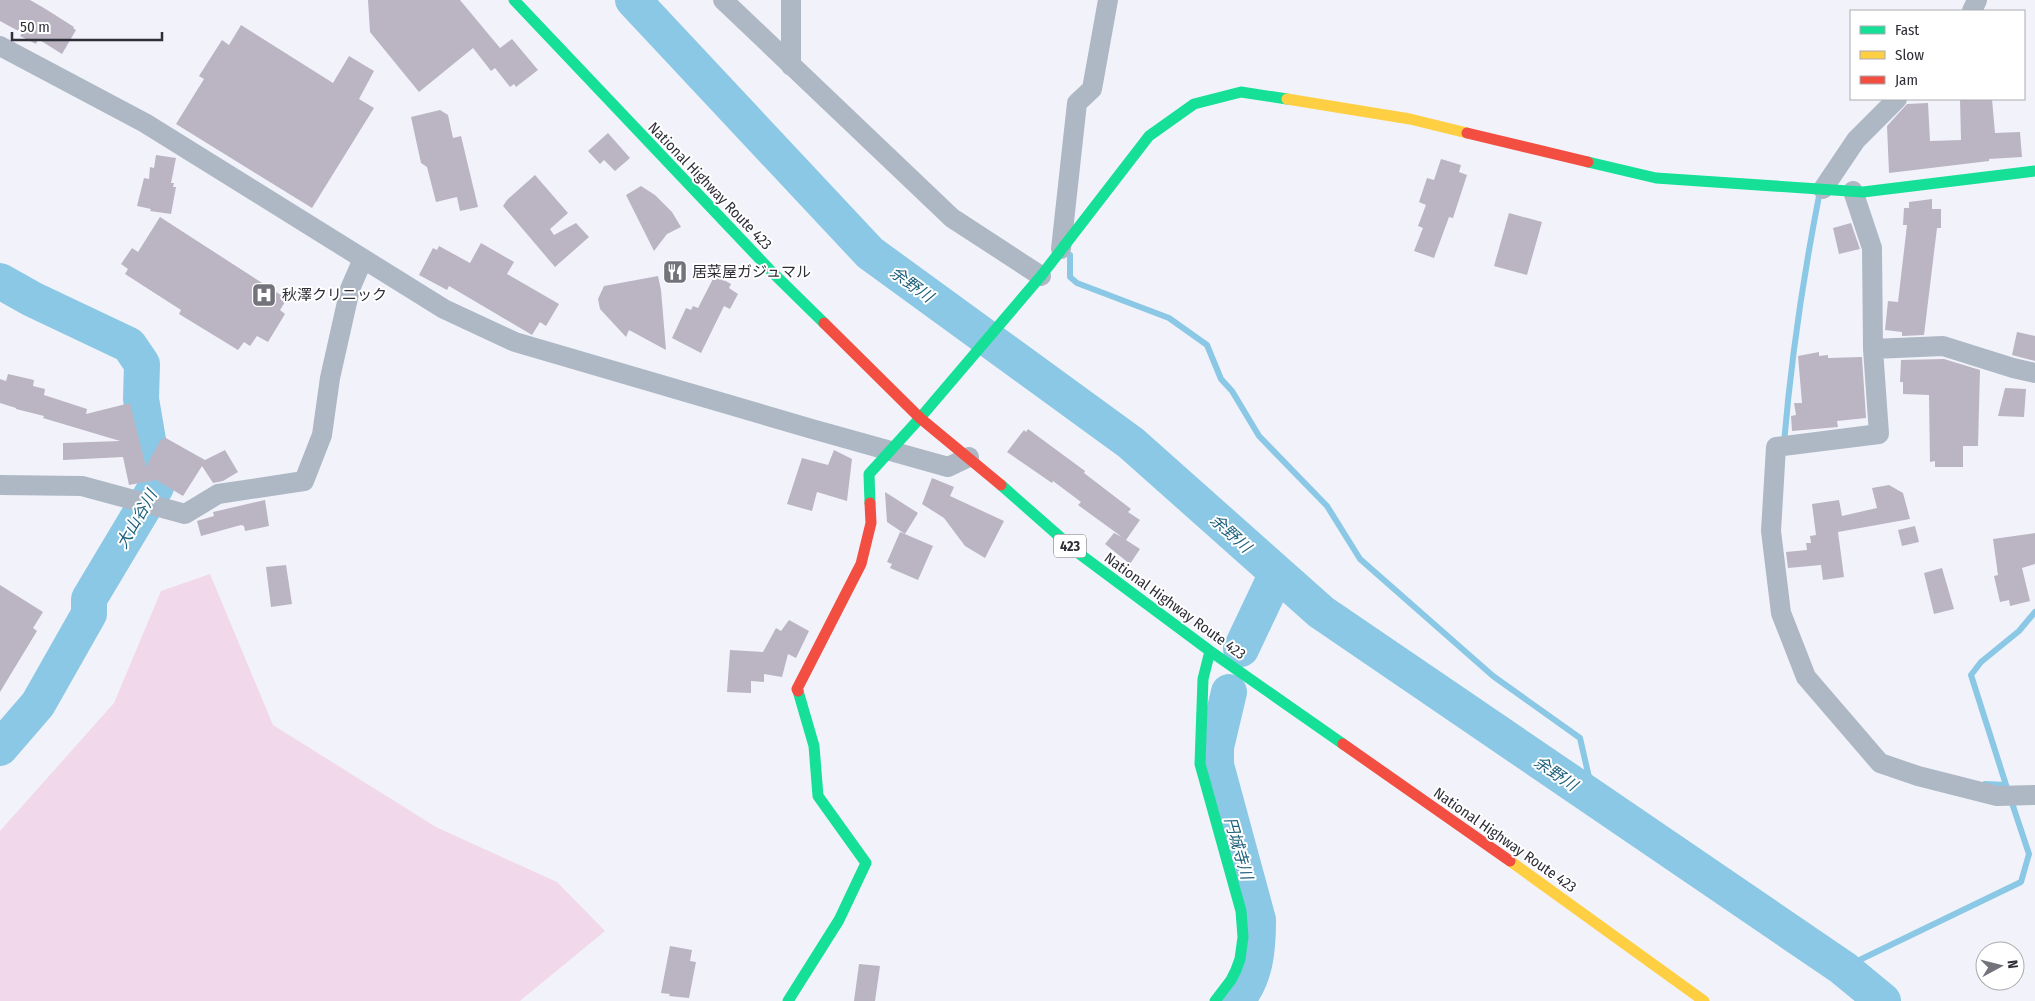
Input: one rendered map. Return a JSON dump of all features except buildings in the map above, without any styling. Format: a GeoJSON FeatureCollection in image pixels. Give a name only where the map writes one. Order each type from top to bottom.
{"type":"FeatureCollection","features":[{"type":"Feature","properties":{"kind":"main road","name":"National Highway Route 423"},"geometry":{"type":"LineString","coordinates":[[514,0],[772,272],[920,418],[969,457],[1077,552],[1210,651],[1520,868],[1704,1001]]}},
{"type":"Feature","properties":{"kind":"main road"},"geometry":{"type":"LineString","coordinates":[[788,1001],[839,920],[866,863],[818,796],[814,746],[798,689],[861,564],[871,523],[869,474],[920,418],[1037,280],[1149,136],[1194,104],[1241,92],[1410,119],[1656,178],[1863,192],[2035,171]]}},
{"type":"Feature","properties":{"kind":"main road"},"geometry":{"type":"LineString","coordinates":[[1210,651],[1203,679],[1200,764],[1241,911],[1243,930],[1243,948],[1232,982],[1215,1001]]}},
{"type":"Feature","properties":{"kind":"street"},"geometry":{"type":"LineString","coordinates":[[723,0],[952,218],[1037,280]]}},
{"type":"Feature","properties":{"kind":"street"},"geometry":{"type":"LineString","coordinates":[[791,0],[791,66]]}},
{"type":"Feature","properties":{"kind":"street"},"geometry":{"type":"LineString","coordinates":[[1061,249],[1077,103],[1092,90],[1108,0]]}},
{"type":"Feature","properties":{"kind":"street"},"geometry":{"type":"LineString","coordinates":[[0,46],[145,123],[444,309],[514,342],[890,452],[948,467],[969,457]]}},
{"type":"Feature","properties":{"kind":"street"},"geometry":{"type":"LineString","coordinates":[[1823,189],[1856,140],[1896,100]]}},
{"type":"Feature","properties":{"kind":"street"},"geometry":{"type":"LineString","coordinates":[[1854,191],[1872,248],[1873,349],[1878,434],[1776,447],[1770,531],[1781,614],[1806,677],[1880,763],[1918,776],[1997,796],[2035,795]]}},
{"type":"Feature","properties":{"kind":"street"},"geometry":{"type":"LineString","coordinates":[[0,485],[82,486],[185,514],[218,494],[304,481],[322,435],[330,378],[350,289],[363,258]]}},
{"type":"Feature","properties":{"kind":"street"},"geometry":{"type":"LineString","coordinates":[[1873,349],[1943,346],[2035,373]]}},
{"type":"Feature","properties":{"kind":"shaded area"},"geometry":{"type":"Polygon","coordinates":[[[210,574],[273,725],[436,827],[557,882],[605,931],[520,1001],[0,1001],[0,831],[114,703],[161,591],[210,574]]]}},
{"type":"Feature","properties":{"kind":"waterway","name":"余野川"},"geometry":{"type":"LineString","coordinates":[[633,0],[870,253],[1131,443],[1321,612],[1843,968],[1883,1001]]}},
{"type":"Feature","properties":{"kind":"waterway"},"geometry":{"type":"LineString","coordinates":[[1784,443],[1798,319],[1819,196]]}},
{"type":"Feature","properties":{"kind":"waterway"},"geometry":{"type":"LineString","coordinates":[[1070,255],[1070,277],[1077,283],[1169,318],[1207,345],[1221,379],[1232,391],[1259,436],[1327,506],[1360,559],[1493,676],[1580,738],[1594,799]]}},
{"type":"Feature","properties":{"kind":"waterway","name":"大山谷川"},"geometry":{"type":"LineString","coordinates":[[0,281],[32,299],[129,345],[142,364],[141,399],[156,487],[89,599],[89,614],[38,704],[0,748]]}},
{"type":"Feature","properties":{"kind":"waterway","name":"円城寺川"},"geometry":{"type":"LineString","coordinates":[[1241,649],[1277,573]]}},
{"type":"Feature","properties":{"kind":"waterway"},"geometry":{"type":"LineString","coordinates":[[2007,788],[1971,675],[1981,662],[2019,631],[2035,612]]}},
{"type":"Feature","properties":{"kind":"waterway","name":"円城寺川"},"geometry":{"type":"LineString","coordinates":[[1229,692],[1216,747],[1216,765],[1258,920],[1256,952],[1252,973],[1243,992],[1236,1001]]}},
{"type":"Feature","properties":{"kind":"waterway"},"geometry":{"type":"LineString","coordinates":[[1985,784],[2006,785]]}},
{"type":"Feature","properties":{"kind":"waterway"},"geometry":{"type":"LineString","coordinates":[[1843,968],[2021,882],[2029,854],[2010,797]]}},
{"type":"Feature","properties":{"kind":"traffic: fast"},"geometry":{"type":"LineString","coordinates":[[514,0],[772,272],[824,323]]}},
{"type":"Feature","properties":{"kind":"traffic: fast"},"geometry":{"type":"LineString","coordinates":[[870,503],[869,474],[920,418],[1041,276],[1149,136],[1194,104],[1241,92],[1287,99]]}},
{"type":"Feature","properties":{"kind":"traffic: fast"},"geometry":{"type":"LineString","coordinates":[[1588,162],[1656,178],[1863,192],[2035,171]]}},
{"type":"Feature","properties":{"kind":"traffic: fast"},"geometry":{"type":"LineString","coordinates":[[1001,485],[1077,552],[1210,651],[1343,744]]}},
{"type":"Feature","properties":{"kind":"traffic: fast"},"geometry":{"type":"LineString","coordinates":[[1210,651],[1203,679],[1200,764],[1241,911],[1243,937],[1240,959],[1236,970],[1215,1001]]}},
{"type":"Feature","properties":{"kind":"traffic: fast"},"geometry":{"type":"LineString","coordinates":[[788,1001],[839,920],[866,863],[818,796],[814,746],[798,691]]}},
{"type":"Feature","properties":{"kind":"traffic: slow"},"geometry":{"type":"LineString","coordinates":[[1287,99],[1410,119],[1467,133]]}},
{"type":"Feature","properties":{"kind":"traffic: slow"},"geometry":{"type":"LineString","coordinates":[[1510,861],[1704,1001]]}},
{"type":"Feature","properties":{"kind":"traffic: jam"},"geometry":{"type":"LineString","coordinates":[[1467,133],[1588,162]]}},
{"type":"Feature","properties":{"kind":"traffic: jam"},"geometry":{"type":"LineString","coordinates":[[824,323],[920,418],[1001,485]]}},
{"type":"Feature","properties":{"kind":"traffic: jam"},"geometry":{"type":"LineString","coordinates":[[798,691],[797,689],[861,564],[871,523],[870,503]]}},
{"type":"Feature","properties":{"kind":"traffic: jam"},"geometry":{"type":"LineString","coordinates":[[1343,744],[1510,861]]}},
{"type":"Feature","properties":{"kind":"place","name":"居菜屋ガジュマル"},"geometry":{"type":"Point","coordinates":[675,272]}},
{"type":"Feature","properties":{"kind":"place","name":"秋澤クリニック"},"geometry":{"type":"Point","coordinates":[264,295]}}]}
